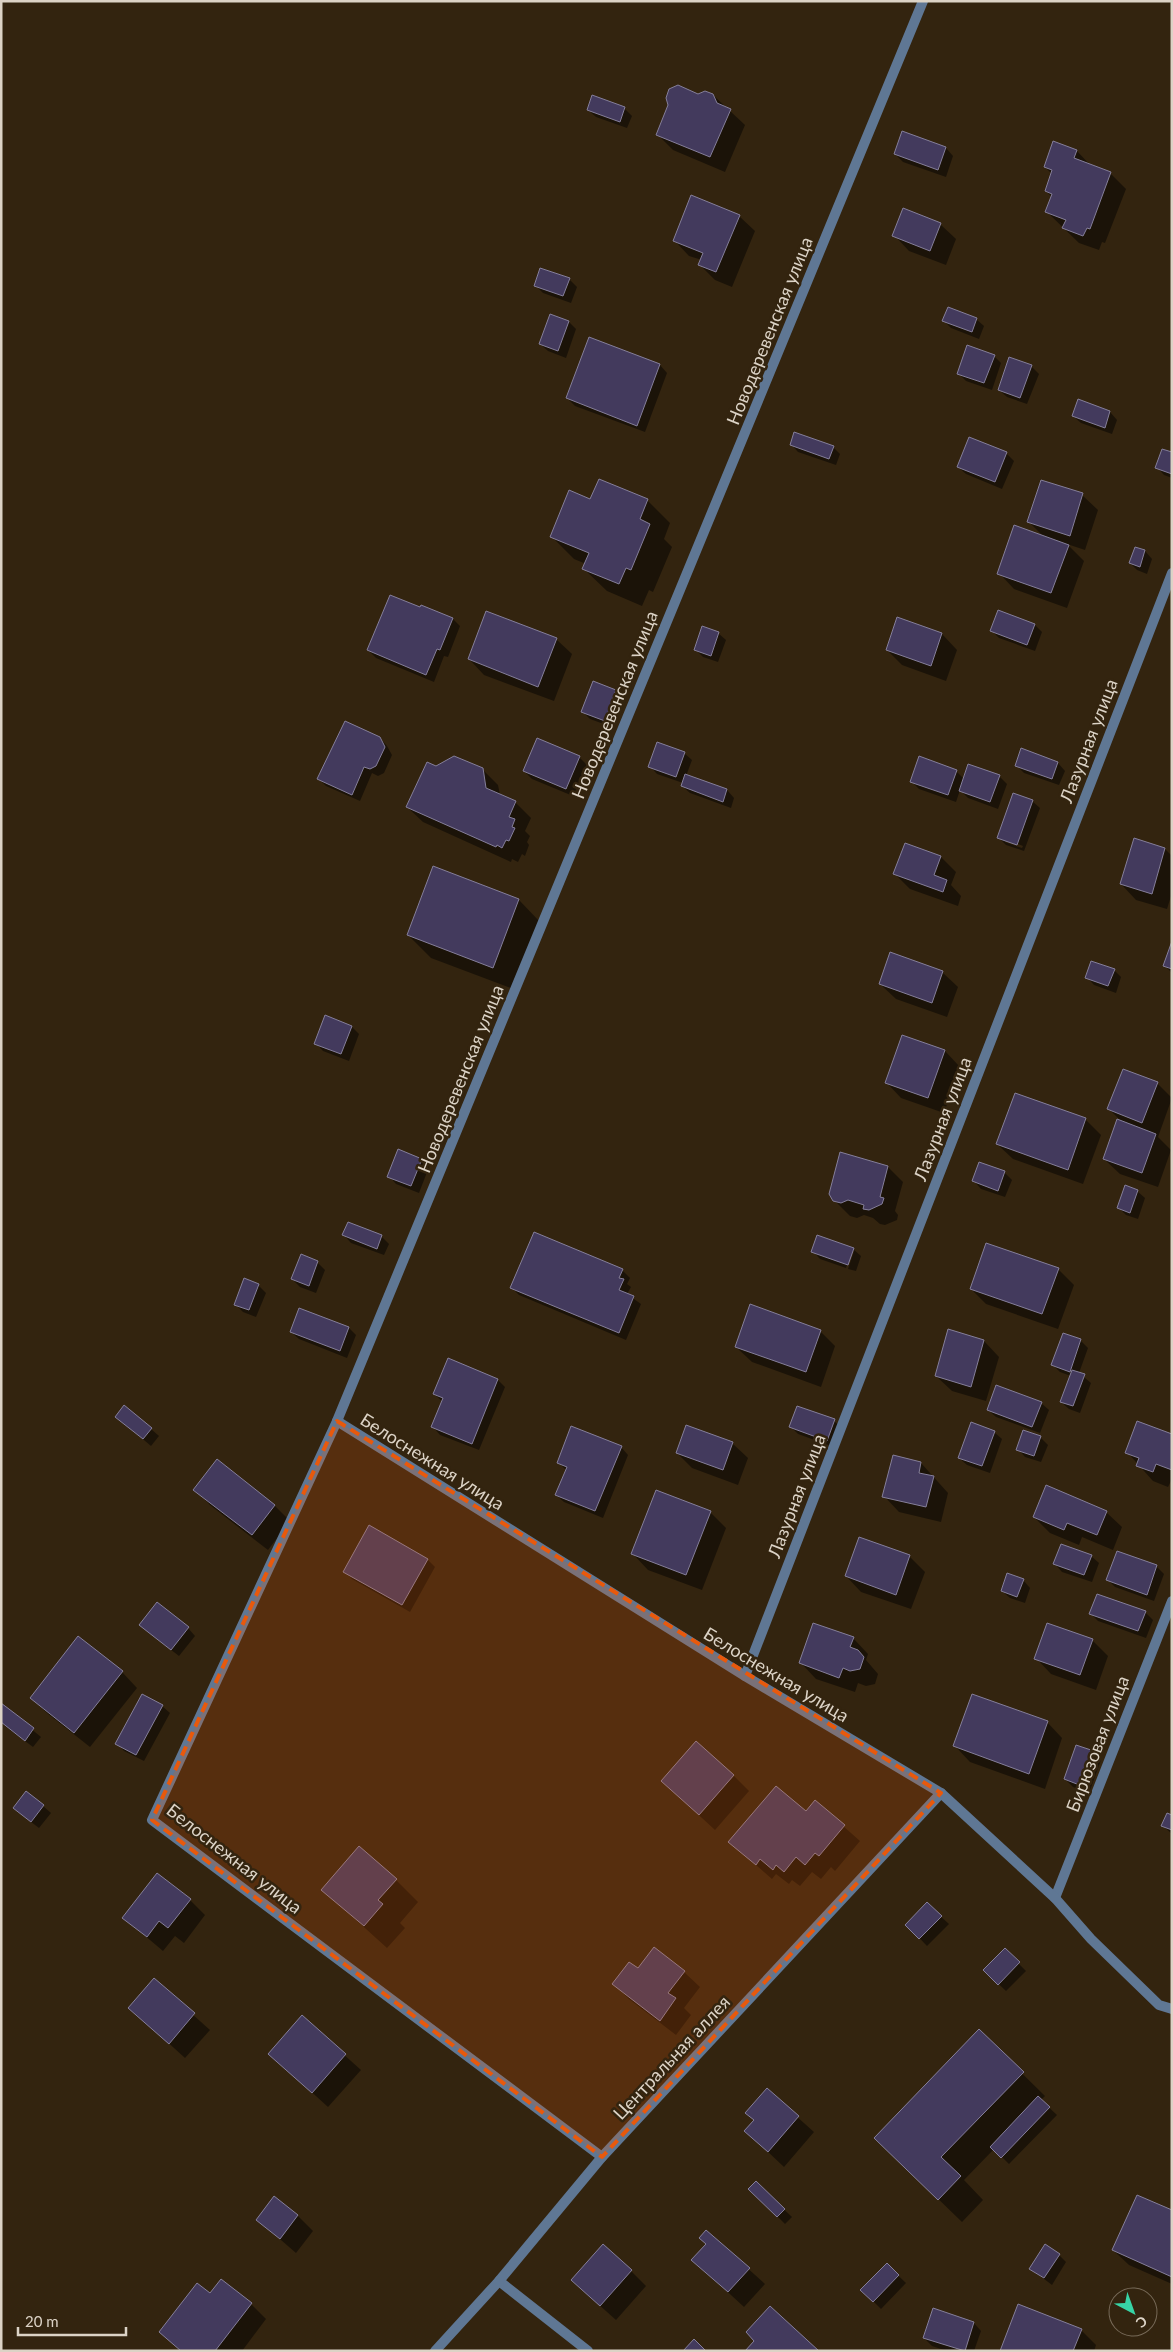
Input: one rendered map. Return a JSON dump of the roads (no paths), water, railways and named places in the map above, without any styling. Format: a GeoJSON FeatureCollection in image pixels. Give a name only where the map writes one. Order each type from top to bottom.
{"type":"FeatureCollection","features":[{"type":"Feature","properties":{"kind":"street","name":"Новодеревенская улица"},"geometry":{"type":"LineString","coordinates":[[337,1422],[924,1]]}},
{"type":"Feature","properties":{"kind":"street","name":"Лазурная улица"},"geometry":{"type":"LineString","coordinates":[[745,1676],[1172,573]]}},
{"type":"Feature","properties":{"kind":"street","name":"Белоснежная улица"},"geometry":{"type":"LineString","coordinates":[[602,2157],[152,1820],[337,1422],[745,1676],[941,1793],[1055,1898],[1091,1939],[1159,2005],[1172,2009]]}},
{"type":"Feature","properties":{"kind":"street","name":"Бирюзовая улица"},"geometry":{"type":"LineString","coordinates":[[1055,1898],[1172,1601]]}},
{"type":"Feature","properties":{"kind":"street","name":"Центральная аллея"},"geometry":{"type":"LineString","coordinates":[[436,2351],[499,2281],[602,2157],[941,1793]]}},
{"type":"Feature","properties":{"kind":"street"},"geometry":{"type":"LineString","coordinates":[[499,2281],[588,2351]]}}]}
